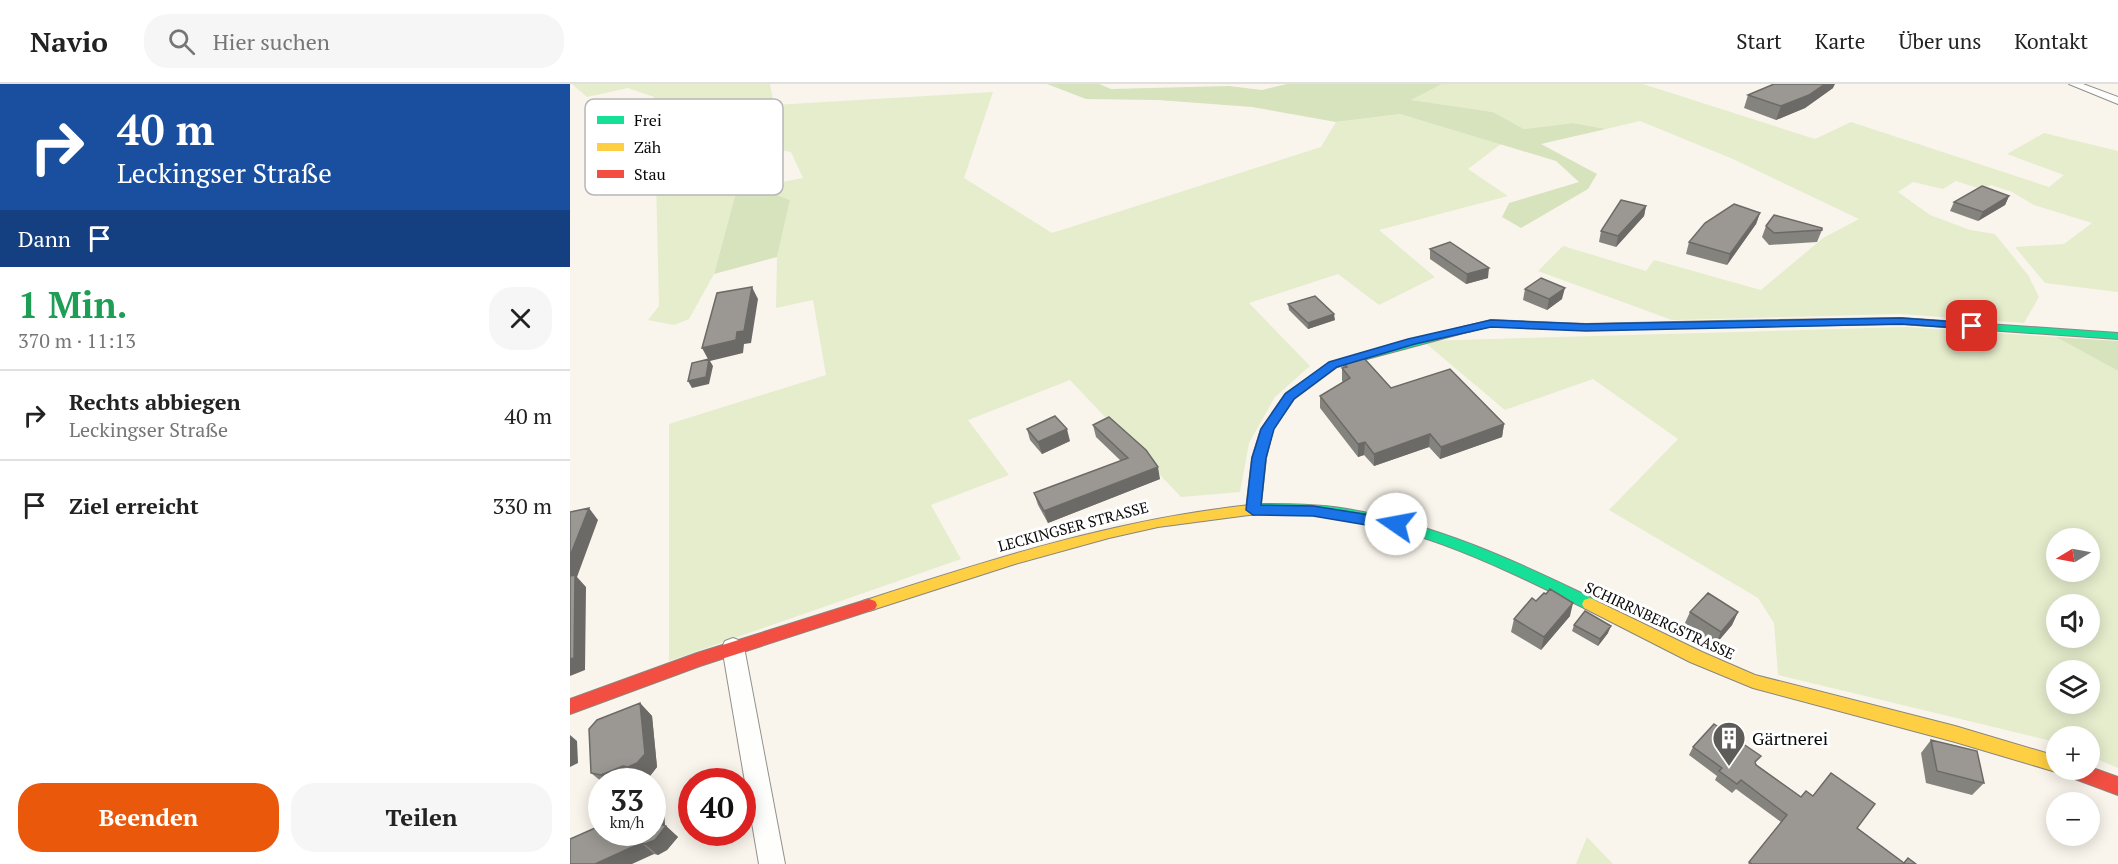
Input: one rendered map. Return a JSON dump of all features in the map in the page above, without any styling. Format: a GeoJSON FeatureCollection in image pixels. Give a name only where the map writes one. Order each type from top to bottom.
{"type":"FeatureCollection","features":[{"type":"Feature","properties":{"kind":"street"},"geometry":{"type":"LineString","coordinates":[[2074,84],[2118,101]]}},
{"type":"Feature","properties":{"kind":"street"},"geometry":{"type":"LineString","coordinates":[[1253,510],[1259,458],[1267,429],[1290,396],[1333,365],[1412,342],[1491,323],[1586,327],[1901,321],[2118,336]]}},
{"type":"Feature","properties":{"kind":"street","name":"LECKINGSER STRASSE"},"geometry":{"type":"LineString","coordinates":[[570,708],[631,683],[733,647],[1107,530],[1172,517],[1253,510]]}},
{"type":"Feature","properties":{"kind":"street","name":"SCHIRRNBERGSTRASSE"},"geometry":{"type":"LineString","coordinates":[[1253,510],[1336,513],[1382,521],[1449,540],[1521,571],[1706,661],[1768,686],[1999,744],[2046,760]]}},
{"type":"Feature","properties":{"kind":"street"},"geometry":{"type":"LineString","coordinates":[[733,647],[772,864]]}},
{"type":"Feature","properties":{"kind":"street"},"geometry":{"type":"LineString","coordinates":[[2100,780],[2118,786]]}},
{"type":"Feature","properties":{"kind":"green space"},"geometry":{"type":"Polygon","coordinates":[[[572,84],[770,84],[773,99],[654,99],[654,97],[628,88],[587,97],[572,84]]]}},
{"type":"Feature","properties":{"kind":"green space"},"geometry":{"type":"Polygon","coordinates":[[[1047,84],[1099,84],[1111,89],[1229,86],[1262,90],[1287,84],[1442,84],[1411,100],[1493,112],[1524,129],[1573,123],[1606,129],[1541,144],[1597,174],[1588,189],[1521,228],[1502,217],[1509,203],[1579,182],[1556,161],[1400,114],[1336,122],[1252,107],[1158,100],[1086,99],[1047,84]]]}},
{"type":"Feature","properties":{"kind":"green space"},"geometry":{"type":"Polygon","coordinates":[[[1442,84],[1643,84],[1815,139],[1851,122],[2049,187],[2064,175],[2007,154],[2044,133],[2118,151],[2118,292],[2045,283],[2015,247],[2064,244],[2092,223],[2034,205],[2012,192],[1991,185],[1981,189],[1956,181],[1943,189],[1913,182],[1898,192],[1930,215],[1970,230],[1995,234],[2028,275],[2039,297],[2024,323],[1899,314],[1672,320],[1538,271],[1563,246],[1646,271],[1654,260],[1761,290],[1823,238],[1859,219],[1733,159],[1640,121],[1606,129],[1573,123],[1524,129],[1493,112],[1410,100],[1442,84]]]}},
{"type":"Feature","properties":{"kind":"green space"},"geometry":{"type":"Polygon","coordinates":[[[993,92],[964,178],[1052,233],[1321,147],[1336,122],[1400,114],[1501,144],[1468,169],[1508,196],[1379,230],[1435,277],[1379,305],[1338,274],[1249,303],[1310,366],[1275,397],[1249,443],[1240,492],[1181,497],[1070,380],[968,420],[1009,475],[931,505],[961,559],[669,661],[669,424],[826,375],[813,300],[776,308],[777,257],[790,200],[777,195],[783,195],[783,182],[803,178],[791,152],[783,151],[783,104],[993,92]]]}},
{"type":"Feature","properties":{"kind":"green space"},"geometry":{"type":"Polygon","coordinates":[[[656,195],[735,195],[714,274],[689,319],[674,325],[648,320],[659,306],[656,195]]]}},
{"type":"Feature","properties":{"kind":"green space"},"geometry":{"type":"Polygon","coordinates":[[[777,195],[790,200],[777,257],[714,274],[735,196],[777,195]]]}},
{"type":"Feature","properties":{"kind":"green space"},"geometry":{"type":"Polygon","coordinates":[[[1906,327],[2056,337],[2118,371],[2118,768],[2100,760],[2100,726],[2046,726],[2046,740],[1778,675],[1774,623],[1758,598],[1609,510],[1678,439],[1593,379],[1505,410],[1423,341],[1906,327]]]}},
{"type":"Feature","properties":{"kind":"green space"},"geometry":{"type":"Polygon","coordinates":[[[2056,337],[2118,341],[2118,371],[2056,337]]]}},
{"type":"Feature","properties":{"kind":"green space"},"geometry":{"type":"Polygon","coordinates":[[[1587,837],[1613,864],[1576,864],[1587,837]]]}},
{"type":"Feature","properties":{"kind":"building"},"geometry":{"type":"Polygon","coordinates":[[[1774,84],[1825,84],[1809,95],[1781,106],[1748,95],[1774,84]]]}},
{"type":"Feature","properties":{"kind":"building"},"geometry":{"type":"Polygon","coordinates":[[[1982,186],[2009,196],[1983,212],[1954,202],[1982,186]]]}},
{"type":"Feature","properties":{"kind":"building"},"geometry":{"type":"Polygon","coordinates":[[[1621,200],[1646,206],[1618,236],[1601,231],[1621,200]]]}},
{"type":"Feature","properties":{"kind":"building"},"geometry":{"type":"Polygon","coordinates":[[[1734,204],[1760,213],[1730,254],[1689,242],[1705,223],[1734,204]]]}},
{"type":"Feature","properties":{"kind":"building"},"geometry":{"type":"Polygon","coordinates":[[[1774,215],[1822,228],[1822,230],[1774,233],[1766,226],[1774,215]]]}},
{"type":"Feature","properties":{"kind":"building"},"geometry":{"type":"Polygon","coordinates":[[[1450,242],[1489,268],[1467,274],[1430,249],[1450,242]]]}},
{"type":"Feature","properties":{"kind":"building"},"geometry":{"type":"Polygon","coordinates":[[[1541,278],[1565,288],[1549,299],[1525,289],[1541,278]]]}},
{"type":"Feature","properties":{"kind":"building"},"geometry":{"type":"Polygon","coordinates":[[[752,287],[744,331],[737,332],[736,340],[702,348],[717,293],[752,287]]]}},
{"type":"Feature","properties":{"kind":"building"},"geometry":{"type":"Polygon","coordinates":[[[1315,296],[1334,314],[1308,323],[1288,304],[1315,296]]]}},
{"type":"Feature","properties":{"kind":"building"},"geometry":{"type":"Polygon","coordinates":[[[1362,356],[1391,388],[1450,369],[1504,424],[1441,447],[1430,434],[1374,454],[1365,442],[1358,444],[1320,396],[1350,378],[1342,368],[1347,367],[1343,362],[1362,356]]]}},
{"type":"Feature","properties":{"kind":"building"},"geometry":{"type":"Polygon","coordinates":[[[709,359],[706,377],[688,381],[692,363],[709,359]]]}},
{"type":"Feature","properties":{"kind":"building"},"geometry":{"type":"Polygon","coordinates":[[[1055,416],[1067,429],[1038,442],[1027,429],[1055,416]]]}},
{"type":"Feature","properties":{"kind":"building"},"geometry":{"type":"Polygon","coordinates":[[[1109,417],[1146,450],[1158,467],[1044,511],[1034,493],[1128,458],[1093,425],[1109,417]]]}},
{"type":"Feature","properties":{"kind":"building"},"geometry":{"type":"Polygon","coordinates":[[[589,508],[570,556],[570,512],[589,508]]]}},
{"type":"Feature","properties":{"kind":"building"},"geometry":{"type":"Polygon","coordinates":[[[575,575],[574,658],[570,659],[570,576],[575,575]]]}},
{"type":"Feature","properties":{"kind":"building"},"geometry":{"type":"Polygon","coordinates":[[[1550,589],[1573,603],[1544,637],[1514,619],[1532,598],[1536,601],[1550,589]]]}},
{"type":"Feature","properties":{"kind":"building"},"geometry":{"type":"Polygon","coordinates":[[[1708,593],[1738,612],[1721,632],[1690,612],[1708,593]]]}},
{"type":"Feature","properties":{"kind":"building"},"geometry":{"type":"Polygon","coordinates":[[[1585,611],[1611,626],[1600,639],[1574,625],[1585,611]]]}},
{"type":"Feature","properties":{"kind":"building"},"geometry":{"type":"Polygon","coordinates":[[[640,703],[645,754],[637,763],[628,767],[591,768],[589,729],[597,720],[640,703]]]}},
{"type":"Feature","properties":{"kind":"building"},"geometry":{"type":"Polygon","coordinates":[[[1714,724],[1761,756],[1755,762],[1756,765],[1801,797],[1806,791],[1813,796],[1831,773],[1875,804],[1857,828],[1904,863],[1908,858],[1916,864],[1752,864],[1749,862],[1787,815],[1741,780],[1737,784],[1719,771],[1722,768],[1693,747],[1714,724]]]}},
{"type":"Feature","properties":{"kind":"building"},"geometry":{"type":"Polygon","coordinates":[[[1931,740],[1977,751],[1984,783],[1937,771],[1931,740]]]}},
{"type":"Feature","properties":{"kind":"building"},"geometry":{"type":"Polygon","coordinates":[[[588,831],[588,846],[634,846],[595,864],[570,864],[570,839],[588,831]]]}},
{"type":"Feature","properties":{"kind":"traffic: fast"},"geometry":{"type":"LineString","coordinates":[[1721,324],[1901,321],[2118,336]]}},
{"type":"Feature","properties":{"kind":"traffic: fast"},"geometry":{"type":"LineString","coordinates":[[1253,510],[1259,458],[1267,429],[1290,396],[1333,365],[1467,329]]}},
{"type":"Feature","properties":{"kind":"traffic: fast"},"geometry":{"type":"LineString","coordinates":[[1259,509],[1303,509],[1346,514],[1430,535],[1512,567],[1590,604]]}},
{"type":"Feature","properties":{"kind":"traffic: slow"},"geometry":{"type":"LineString","coordinates":[[869,605],[1013,559],[1109,533],[1158,522],[1259,509]]}},
{"type":"Feature","properties":{"kind":"traffic: slow"},"geometry":{"type":"LineString","coordinates":[[1590,604],[1696,657],[1753,681],[1955,734],[2046,761]]}},
{"type":"Feature","properties":{"kind":"traffic: jam"},"geometry":{"type":"LineString","coordinates":[[1467,329],[1491,323],[1586,327],[1721,324]]}},
{"type":"Feature","properties":{"kind":"traffic: jam"},"geometry":{"type":"LineString","coordinates":[[570,707],[697,660],[869,605]]}},
{"type":"Feature","properties":{"kind":"traffic: jam"},"geometry":{"type":"LineString","coordinates":[[2100,780],[2118,786]]}},
{"type":"Feature","properties":{"kind":"place","name":"Gärtnerei"},"geometry":{"type":"Point","coordinates":[1729,767]}},
{"type":"Feature","properties":{"kind":"route"},"geometry":{"type":"LineString","coordinates":[[1396,524],[1336,513],[1253,510],[1259,458],[1267,429],[1290,396],[1333,365],[1412,342],[1491,323],[1586,327],[1901,321],[1972,326]]}}]}
